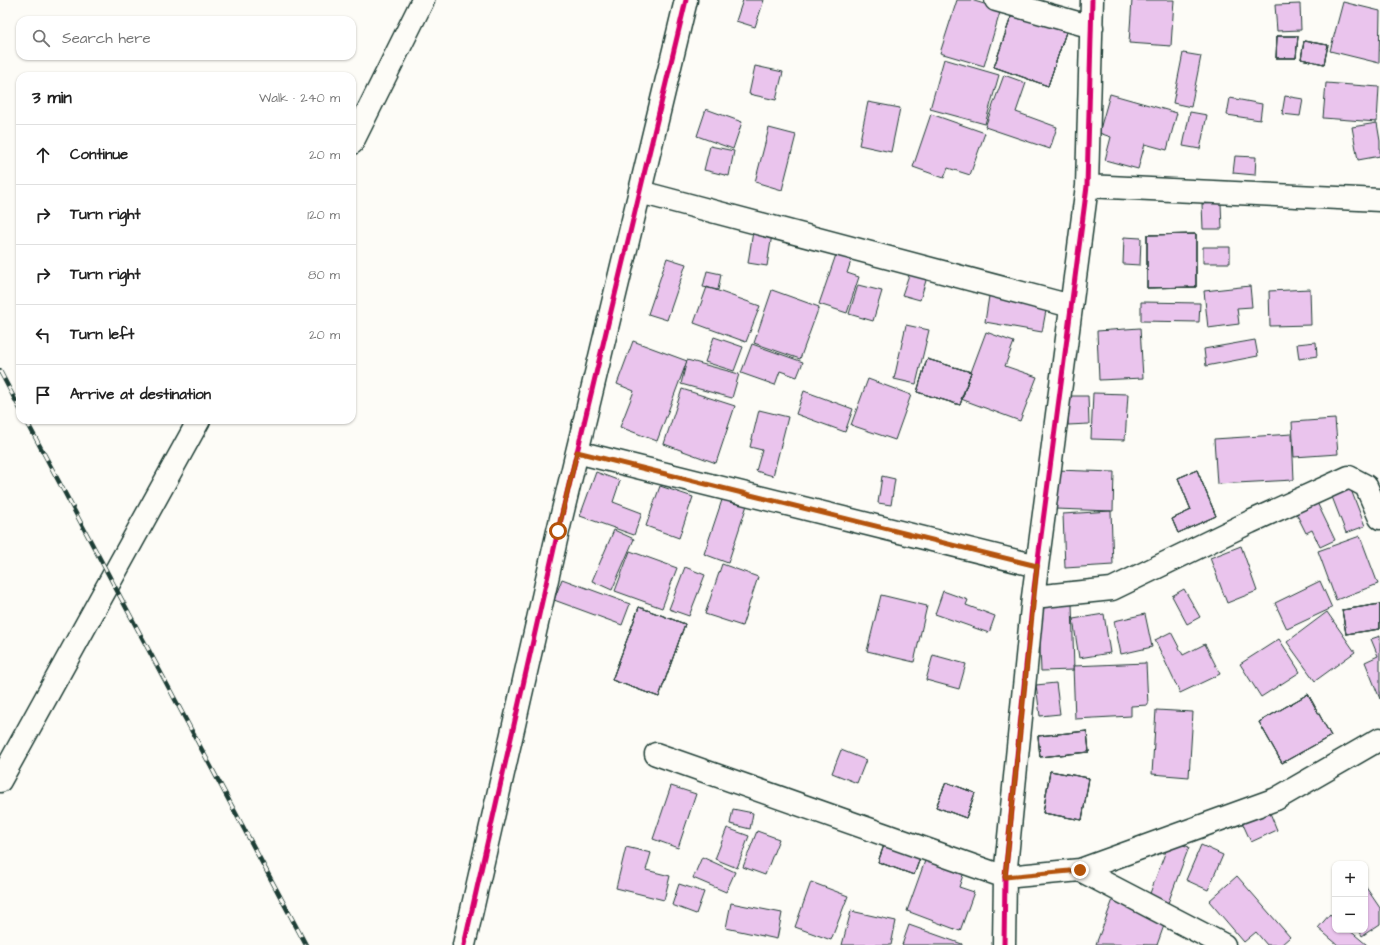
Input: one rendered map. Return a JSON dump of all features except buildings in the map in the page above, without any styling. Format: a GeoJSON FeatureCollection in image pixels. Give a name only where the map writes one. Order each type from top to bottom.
{"type":"FeatureCollection","features":[{"type":"Feature","properties":{"kind":"street"},"geometry":{"type":"LineString","coordinates":[[356,135],[423,0]]}},
{"type":"Feature","properties":{"kind":"street"},"geometry":{"type":"LineString","coordinates":[[464,945],[577,452],[686,0]]}},
{"type":"Feature","properties":{"kind":"street"},"geometry":{"type":"LineString","coordinates":[[996,0],[1092,27]]}},
{"type":"Feature","properties":{"kind":"street"},"geometry":{"type":"LineString","coordinates":[[1004,945],[1005,877],[1033,597],[1087,186],[1092,0]]}},
{"type":"Feature","properties":{"kind":"street"},"geometry":{"type":"LineString","coordinates":[[1087,186],[1380,200]]}},
{"type":"Feature","properties":{"kind":"street"},"geometry":{"type":"LineString","coordinates":[[640,192],[1072,306]]}},
{"type":"Feature","properties":{"kind":"street"},"geometry":{"type":"LineString","coordinates":[[0,780],[197,424]]}},
{"type":"Feature","properties":{"kind":"street"},"geometry":{"type":"LineString","coordinates":[[577,452],[1037,566]]}},
{"type":"Feature","properties":{"kind":"street"},"geometry":{"type":"LineString","coordinates":[[1033,597],[1112,588],[1257,518],[1349,477],[1366,486],[1380,518]]}},
{"type":"Feature","properties":{"kind":"street"},"geometry":{"type":"LineString","coordinates":[[656,754],[1005,877],[1080,870],[1276,799],[1380,739]]}},
{"type":"Feature","properties":{"kind":"street"},"geometry":{"type":"LineString","coordinates":[[1080,870],[1224,945]]}},
{"type":"Feature","properties":{"kind":"railway"},"geometry":{"type":"LineString","coordinates":[[0,371],[16,401]]}},
{"type":"Feature","properties":{"kind":"railway"},"geometry":{"type":"LineString","coordinates":[[28,424],[306,945]]}},
{"type":"Feature","properties":{"kind":"cycle path"},"geometry":{"type":"LineString","coordinates":[[464,945],[558,531],[686,0]]}},
{"type":"Feature","properties":{"kind":"cycle path"},"geometry":{"type":"LineString","coordinates":[[1004,945],[1005,877],[1033,597],[1087,186],[1092,0]]}},
{"type":"Feature","properties":{"kind":"route"},"geometry":{"type":"LineString","coordinates":[[558,531],[577,452],[1037,566],[1005,877],[1080,870]]}}]}
